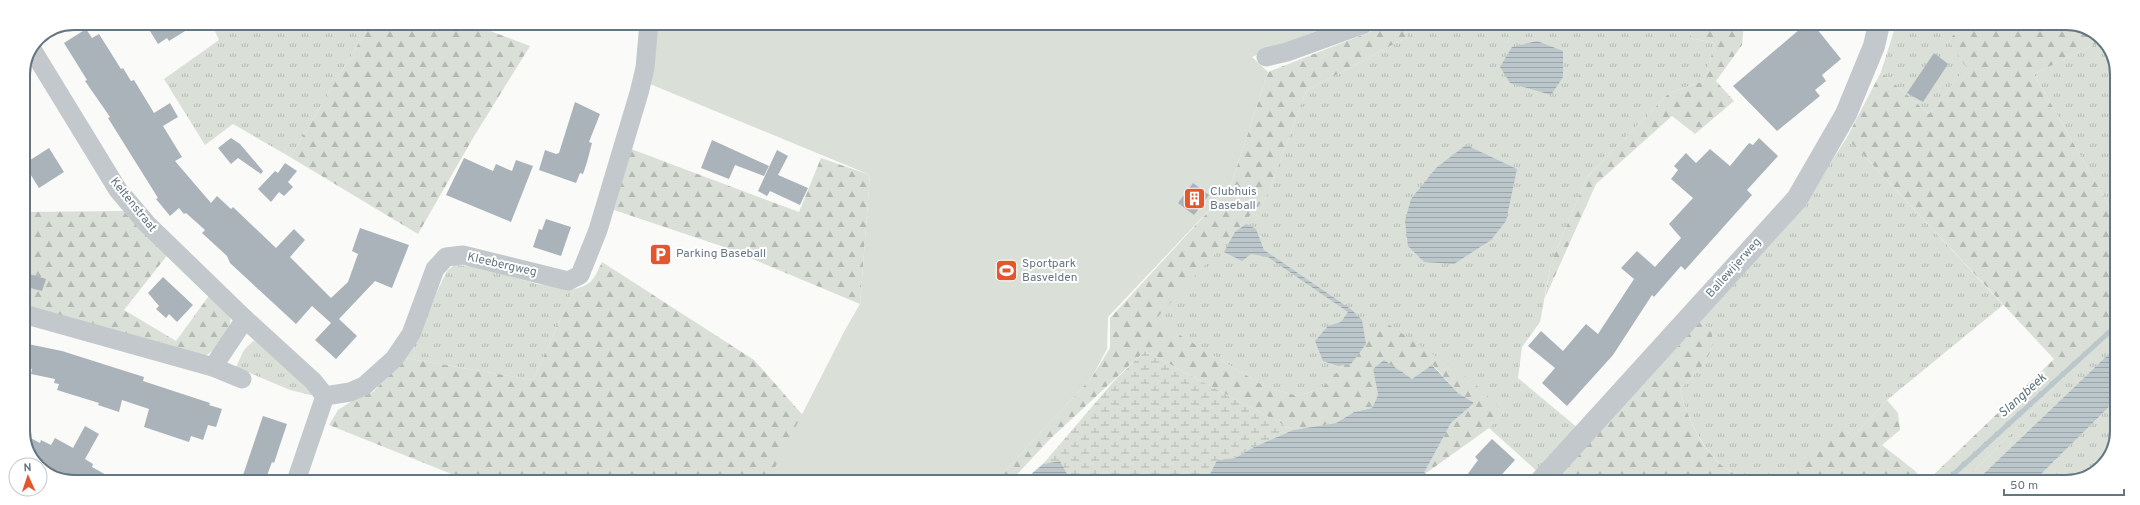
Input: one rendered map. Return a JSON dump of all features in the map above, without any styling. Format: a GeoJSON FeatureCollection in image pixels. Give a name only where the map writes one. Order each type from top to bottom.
{"type":"FeatureCollection","features":[{"type":"Feature","properties":{"kind":"street","name":"Kleebergweg"},"geometry":{"type":"LineString","coordinates":[[325,396],[350,392],[364,386],[394,359],[411,334],[435,269],[446,257],[463,255],[568,281],[580,275],[598,230],[639,93],[645,68],[648,30]]}},
{"type":"Feature","properties":{"kind":"street"},"geometry":{"type":"LineString","coordinates":[[1266,57],[1288,52],[1348,30]]}},
{"type":"Feature","properties":{"kind":"street","name":"Ballewijerweg"},"geometry":{"type":"LineString","coordinates":[[1546,475],[1797,198],[1846,114],[1874,46],[1878,30]]}},
{"type":"Feature","properties":{"kind":"street","name":"Keltenstraat"},"geometry":{"type":"LineString","coordinates":[[35,54],[118,190],[147,224],[245,319],[313,381],[325,396]]}},
{"type":"Feature","properties":{"kind":"street"},"geometry":{"type":"LineString","coordinates":[[30,316],[213,367],[242,379]]}},
{"type":"Feature","properties":{"kind":"street"},"geometry":{"type":"LineString","coordinates":[[213,367],[245,319]]}},
{"type":"Feature","properties":{"kind":"street"},"geometry":{"type":"LineString","coordinates":[[298,475],[325,396]]}},
{"type":"Feature","properties":{"kind":"green space"},"geometry":{"type":"Polygon","coordinates":[[[214,30],[367,30],[290,157],[233,124],[205,145],[164,79],[219,40],[214,30]]]}},
{"type":"Feature","properties":{"kind":"green space"},"geometry":{"type":"Polygon","coordinates":[[[367,30],[488,30],[530,46],[473,138],[418,234],[290,157],[367,30]]]}},
{"type":"Feature","properties":{"kind":"green space","name":"Sportpark Basvelden"},"geometry":{"type":"Polygon","coordinates":[[[655,30],[1318,30],[1252,57],[1268,72],[1230,188],[1108,317],[1107,349],[1092,377],[1002,475],[771,475],[845,330],[860,304],[870,175],[650,84],[655,30]]]}},
{"type":"Feature","properties":{"kind":"green space"},"geometry":{"type":"Polygon","coordinates":[[[1375,30],[1405,30],[1407,37],[1306,91],[1267,197],[1155,320],[1264,386],[1297,396],[1322,388],[1385,322],[1472,381],[1504,412],[1489,428],[1423,475],[1451,423],[1473,403],[1458,393],[1433,365],[1413,379],[1373,369],[1378,395],[1372,408],[1354,412],[1336,423],[1293,430],[1145,351],[1049,440],[1017,475],[1002,475],[1092,377],[1110,348],[1110,318],[1230,188],[1268,72],[1375,30]]]}},
{"type":"Feature","properties":{"kind":"green space"},"geometry":{"type":"Polygon","coordinates":[[[1405,30],[1691,30],[1690,38],[1715,43],[1704,81],[1669,93],[1587,177],[1551,263],[1540,322],[1522,347],[1518,378],[1579,429],[1539,473],[1489,428],[1504,412],[1385,323],[1322,388],[1297,396],[1264,386],[1154,320],[1267,197],[1306,91],[1407,37],[1405,30]]]}},
{"type":"Feature","properties":{"kind":"green space"},"geometry":{"type":"Polygon","coordinates":[[[1691,30],[1743,30],[1742,45],[1716,81],[1734,101],[1695,134],[1672,116],[1596,184],[1545,298],[1551,263],[1587,177],[1669,93],[1704,81],[1715,43],[1690,38],[1691,30]]]}},
{"type":"Feature","properties":{"kind":"green space"},"geometry":{"type":"Polygon","coordinates":[[[1894,30],[1957,30],[1949,41],[1967,66],[1929,114],[1881,72],[1894,30]]]}},
{"type":"Feature","properties":{"kind":"green space"},"geometry":{"type":"Polygon","coordinates":[[[1957,30],[2066,30],[2083,33],[2097,43],[2034,74],[2110,208],[2110,334],[2068,373],[1971,475],[1933,475],[2054,359],[1857,148],[1846,139],[1881,72],[1929,114],[1966,67],[1949,41],[1957,30]]]}},
{"type":"Feature","properties":{"kind":"green space"},"geometry":{"type":"Polygon","coordinates":[[[2097,43],[2107,57],[2110,72],[2110,208],[2034,74],[2097,43]]]}},
{"type":"Feature","properties":{"kind":"green space"},"geometry":{"type":"Polygon","coordinates":[[[1846,139],[1857,148],[2003,305],[1887,400],[1853,437],[1842,425],[1795,466],[1779,475],[1740,475],[1732,472],[1719,463],[1698,436],[1680,390],[1704,364],[1708,358],[1710,350],[1712,330],[1696,320],[1814,188],[1846,139]]]}},
{"type":"Feature","properties":{"kind":"green space"},"geometry":{"type":"Polygon","coordinates":[[[631,149],[799,212],[821,158],[870,175],[860,304],[724,247],[614,210],[631,149]]]}},
{"type":"Feature","properties":{"kind":"green space"},"geometry":{"type":"Polygon","coordinates":[[[124,211],[169,253],[124,310],[176,341],[211,293],[231,312],[231,320],[224,339],[215,349],[202,358],[30,307],[30,212],[124,211]]]}},
{"type":"Feature","properties":{"kind":"green space"},"geometry":{"type":"Polygon","coordinates":[[[602,262],[754,360],[856,475],[454,475],[329,425],[338,410],[352,401],[373,392],[405,358],[533,380],[574,289],[589,283],[595,277],[602,262]]]}},
{"type":"Feature","properties":{"kind":"green space"},"geometry":{"type":"Polygon","coordinates":[[[454,265],[472,266],[538,284],[574,289],[533,380],[405,358],[447,271],[454,265]]]}},
{"type":"Feature","properties":{"kind":"green space"},"geometry":{"type":"Polygon","coordinates":[[[1696,320],[1712,330],[1710,350],[1708,358],[1704,364],[1680,390],[1698,436],[1719,463],[1739,475],[1559,475],[1696,320]]]}},
{"type":"Feature","properties":{"kind":"green space"},"geometry":{"type":"Polygon","coordinates":[[[2110,334],[2110,353],[1982,475],[1971,475],[2068,373],[2110,334]]]}},
{"type":"Feature","properties":{"kind":"green space"},"geometry":{"type":"Polygon","coordinates":[[[253,341],[259,342],[311,386],[315,396],[290,390],[236,367],[244,350],[253,341]]]}},
{"type":"Feature","properties":{"kind":"green space"},"geometry":{"type":"Polygon","coordinates":[[[1145,351],[1293,430],[1254,447],[1235,458],[1217,460],[1210,475],[1098,475],[1098,473],[1095,475],[1068,475],[1060,461],[1043,464],[1114,381],[1145,351]]]}},
{"type":"Feature","properties":{"kind":"green space"},"geometry":{"type":"Polygon","coordinates":[[[1887,400],[1898,413],[1900,430],[1882,445],[1919,475],[1779,475],[1803,459],[1842,424],[1853,437],[1887,400]]]}},
{"type":"Feature","properties":{"kind":"green space"},"geometry":{"type":"Polygon","coordinates":[[[2110,406],[2110,430],[2107,448],[2095,464],[2083,472],[2074,474],[2040,475],[2110,406]]]}},
{"type":"Feature","properties":{"kind":"shaded area"},"geometry":{"type":"Polygon","coordinates":[[[1537,41],[1563,51],[1563,77],[1551,95],[1510,83],[1500,67],[1512,47],[1537,41]]]}},
{"type":"Feature","properties":{"kind":"shaded area"},"geometry":{"type":"Polygon","coordinates":[[[1466,145],[1517,169],[1506,221],[1491,240],[1454,264],[1424,262],[1408,246],[1405,221],[1411,199],[1436,168],[1466,145]]]}},
{"type":"Feature","properties":{"kind":"shaded area"},"geometry":{"type":"Polygon","coordinates":[[[1246,224],[1256,229],[1264,250],[1352,310],[1362,320],[1366,344],[1351,364],[1338,366],[1323,361],[1315,341],[1328,326],[1341,322],[1348,312],[1268,257],[1251,254],[1242,261],[1224,252],[1235,232],[1246,224]]]}},
{"type":"Feature","properties":{"kind":"shaded area"},"geometry":{"type":"Polygon","coordinates":[[[2110,353],[2110,406],[2040,475],[1982,475],[2110,353]]]}},
{"type":"Feature","properties":{"kind":"shaded area"},"geometry":{"type":"Polygon","coordinates":[[[1384,360],[1412,379],[1432,365],[1458,393],[1474,403],[1451,423],[1423,475],[1210,475],[1217,460],[1235,458],[1254,447],[1293,430],[1336,423],[1354,412],[1372,408],[1378,395],[1373,369],[1384,360]]]}},
{"type":"Feature","properties":{"kind":"shaded area"},"geometry":{"type":"Polygon","coordinates":[[[1060,461],[1068,475],[1030,475],[1043,464],[1060,461]]]}},
{"type":"Feature","properties":{"kind":"building"},"geometry":{"type":"Polygon","coordinates":[[[84,30],[87,30],[92,38],[99,34],[121,69],[123,68],[131,81],[134,80],[154,113],[170,103],[178,117],[163,126],[182,157],[175,161],[211,203],[217,196],[231,209],[233,207],[276,248],[294,229],[305,240],[290,257],[331,298],[348,282],[358,254],[352,251],[360,228],[409,245],[392,288],[375,281],[339,319],[357,336],[336,359],[315,340],[331,323],[312,306],[296,324],[230,263],[227,256],[202,233],[205,230],[186,213],[184,214],[179,208],[170,216],[156,199],[158,198],[108,118],[110,117],[85,81],[87,80],[64,43],[84,30]]]}},
{"type":"Feature","properties":{"kind":"building"},"geometry":{"type":"Polygon","coordinates":[[[149,30],[187,30],[169,41],[167,38],[158,44],[149,30]]]}},
{"type":"Feature","properties":{"kind":"building"},"geometry":{"type":"Polygon","coordinates":[[[1799,30],[1818,30],[1841,59],[1822,75],[1826,81],[1815,90],[1820,96],[1777,131],[1733,86],[1799,30]]]}},
{"type":"Feature","properties":{"kind":"building"},"geometry":{"type":"Polygon","coordinates":[[[1934,53],[1948,64],[1923,102],[1907,93],[1934,53]]]}},
{"type":"Feature","properties":{"kind":"building"},"geometry":{"type":"Polygon","coordinates":[[[575,102],[600,114],[589,142],[592,143],[583,174],[580,173],[576,183],[539,170],[545,150],[556,154],[559,153],[575,102]]]}},
{"type":"Feature","properties":{"kind":"building"},"geometry":{"type":"Polygon","coordinates":[[[231,138],[240,144],[263,171],[261,174],[238,158],[231,164],[218,148],[231,138]]]}},
{"type":"Feature","properties":{"kind":"building"},"geometry":{"type":"Polygon","coordinates":[[[1759,138],[1778,156],[1747,190],[1752,195],[1685,270],[1681,266],[1654,297],[1652,295],[1613,355],[1567,406],[1542,383],[1555,368],[1528,346],[1541,331],[1563,351],[1586,324],[1598,334],[1634,279],[1621,268],[1637,251],[1655,267],[1681,238],[1669,224],[1693,198],[1671,179],[1678,170],[1674,166],[1686,153],[1696,163],[1710,149],[1730,166],[1749,143],[1753,145],[1759,138]]]}},
{"type":"Feature","properties":{"kind":"building"},"geometry":{"type":"Polygon","coordinates":[[[712,140],[769,166],[764,176],[735,165],[729,179],[701,168],[712,140]]]}},
{"type":"Feature","properties":{"kind":"building"},"geometry":{"type":"Polygon","coordinates":[[[49,148],[64,172],[39,188],[30,174],[30,160],[49,148]]]}},
{"type":"Feature","properties":{"kind":"building"},"geometry":{"type":"Polygon","coordinates":[[[777,150],[788,156],[778,175],[808,188],[800,205],[770,191],[767,196],[758,191],[777,150]]]}},
{"type":"Feature","properties":{"kind":"building"},"geometry":{"type":"Polygon","coordinates":[[[464,158],[493,171],[496,164],[512,171],[516,160],[533,166],[511,222],[446,195],[464,158]]]}},
{"type":"Feature","properties":{"kind":"building"},"geometry":{"type":"Polygon","coordinates":[[[285,163],[297,171],[288,182],[293,187],[284,196],[279,192],[271,202],[258,189],[275,171],[278,173],[285,163]]]}},
{"type":"Feature","properties":{"kind":"building","name":"Clubhuis Baseball"},"geometry":{"type":"Polygon","coordinates":[[[1193,183],[1209,195],[1194,215],[1178,203],[1193,183]]]}},
{"type":"Feature","properties":{"kind":"building"},"geometry":{"type":"Polygon","coordinates":[[[546,219],[571,227],[561,256],[533,247],[539,229],[542,230],[546,219]]]}},
{"type":"Feature","properties":{"kind":"building"},"geometry":{"type":"Polygon","coordinates":[[[30,274],[46,279],[42,291],[30,288],[30,274]]]}},
{"type":"Feature","properties":{"kind":"building"},"geometry":{"type":"Polygon","coordinates":[[[163,277],[193,305],[177,322],[169,314],[166,318],[156,309],[159,306],[148,293],[163,277]]]}},
{"type":"Feature","properties":{"kind":"building"},"geometry":{"type":"Polygon","coordinates":[[[30,344],[62,351],[144,377],[143,381],[210,403],[209,405],[222,409],[216,427],[208,425],[203,440],[191,436],[189,442],[144,427],[149,409],[122,400],[119,412],[98,405],[99,403],[57,390],[59,384],[54,383],[55,379],[31,374],[32,369],[30,369],[30,344]]]}},
{"type":"Feature","properties":{"kind":"building"},"geometry":{"type":"Polygon","coordinates":[[[263,416],[287,424],[274,463],[272,462],[267,475],[243,475],[263,416]]]}},
{"type":"Feature","properties":{"kind":"building"},"geometry":{"type":"Polygon","coordinates":[[[85,426],[99,434],[85,459],[93,464],[92,467],[106,475],[66,474],[60,473],[48,466],[48,457],[39,457],[33,448],[31,438],[40,443],[41,440],[51,445],[55,438],[73,448],[85,426]]]}},
{"type":"Feature","properties":{"kind":"building"},"geometry":{"type":"Polygon","coordinates":[[[1492,439],[1515,460],[1501,475],[1467,475],[1478,460],[1475,457],[1492,439]]]}},
{"type":"Feature","properties":{"kind":"waterway","name":"Slangbeek"},"geometry":{"type":"LineString","coordinates":[[1953,475],[2110,331]]}},
{"type":"Feature","properties":{"kind":"place","name":"Clubhuis Baseball"},"geometry":{"type":"Point","coordinates":[1194,199]}},
{"type":"Feature","properties":{"kind":"place","name":"Parking Baseball"},"geometry":{"type":"Point","coordinates":[660,254]}},
{"type":"Feature","properties":{"kind":"place","name":"Sportpark Basvelden"},"geometry":{"type":"Point","coordinates":[1007,271]}}]}
